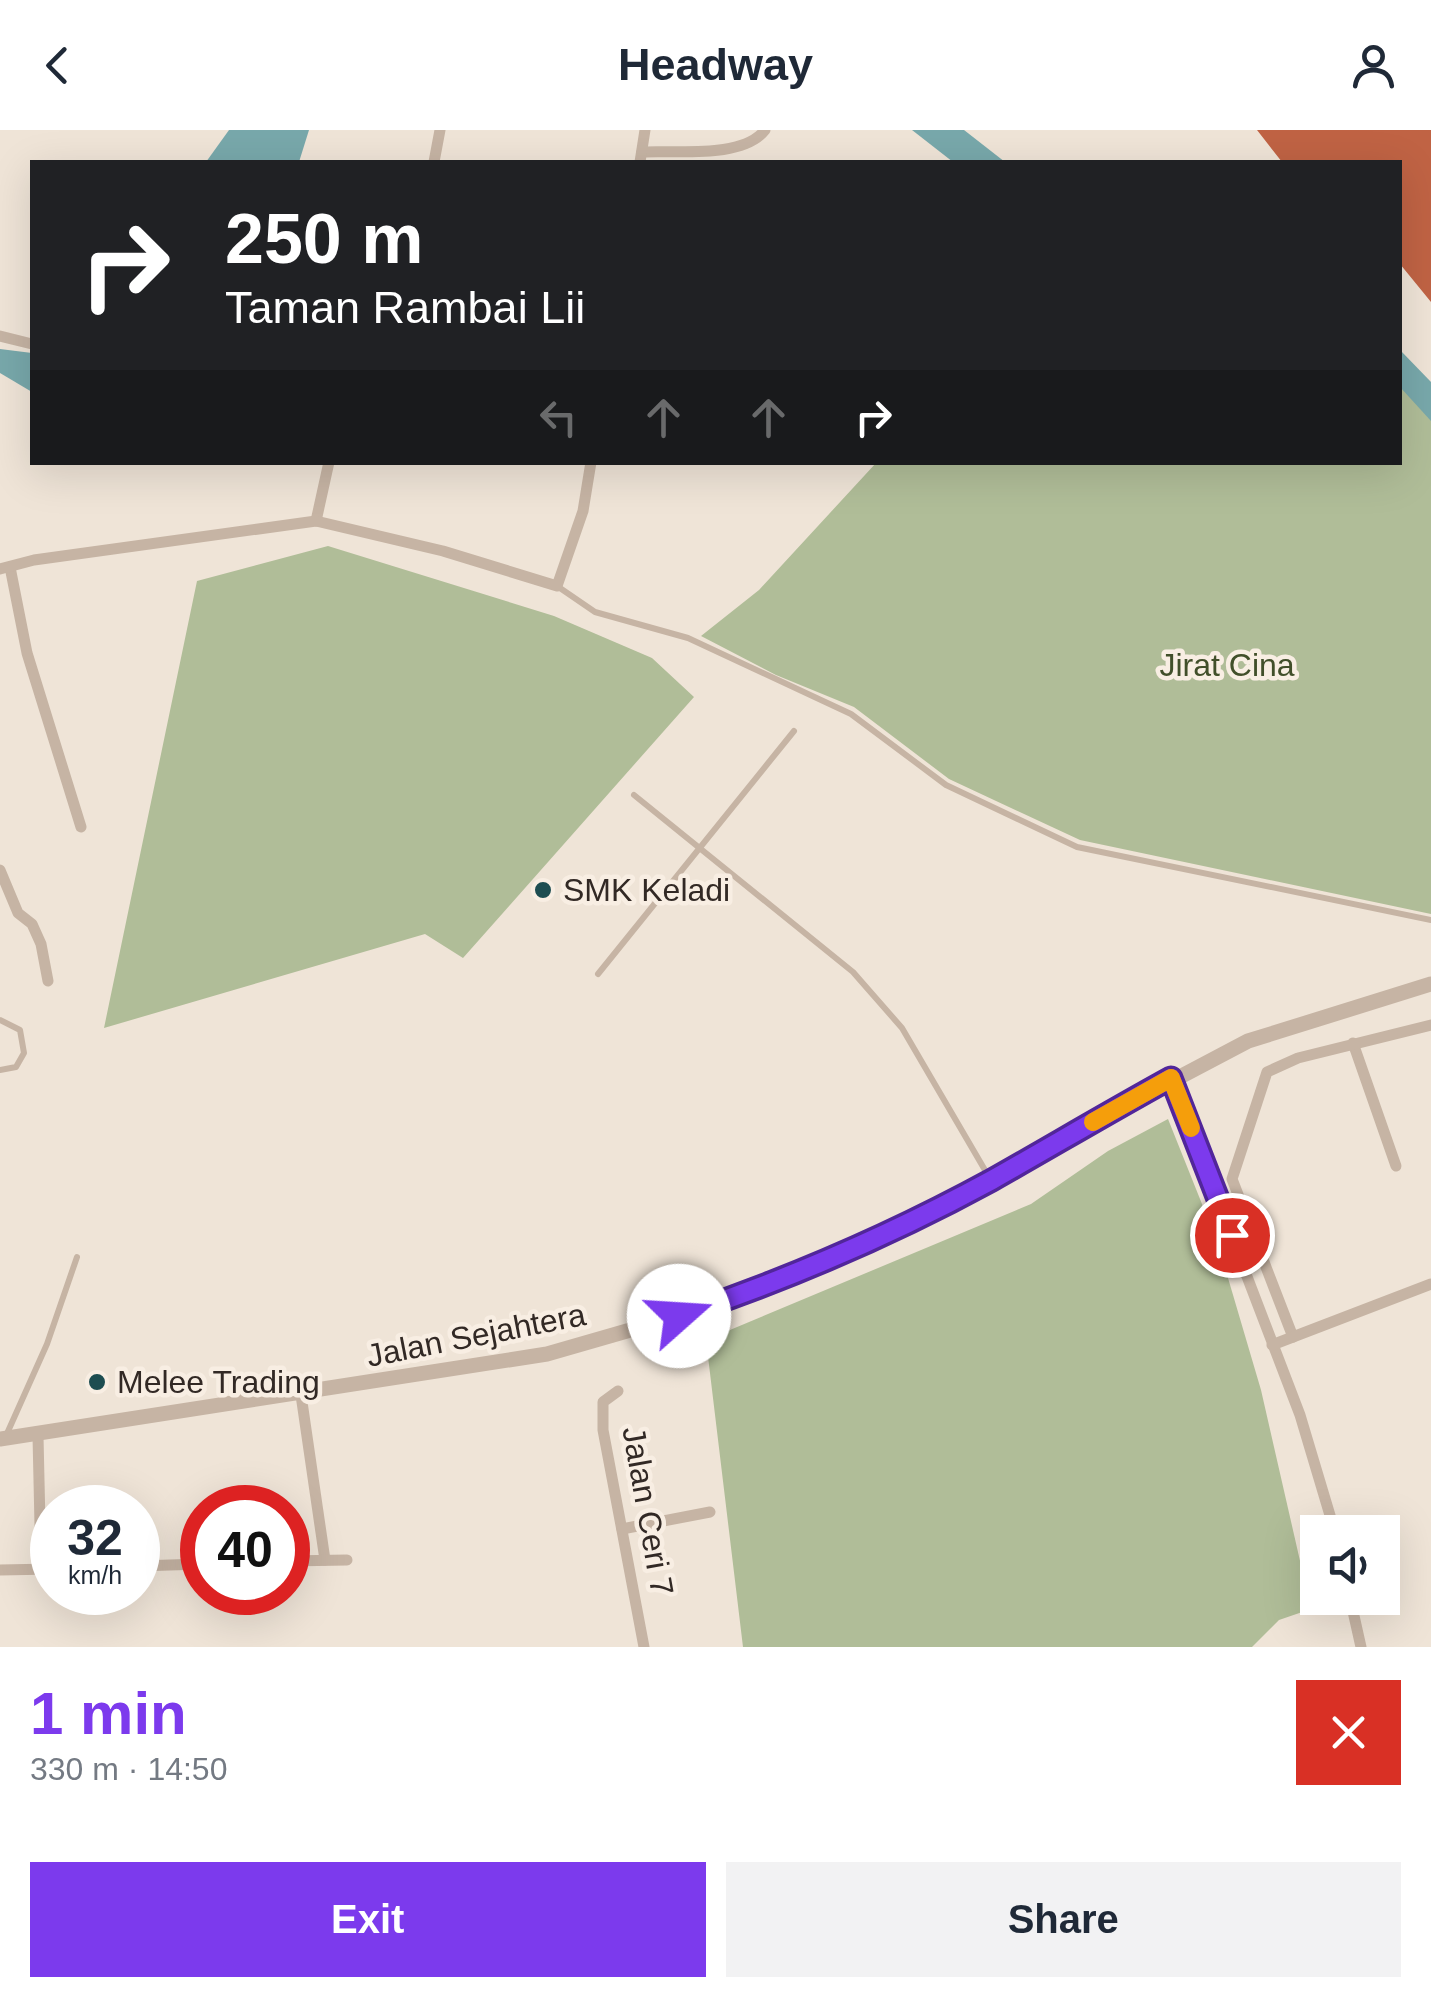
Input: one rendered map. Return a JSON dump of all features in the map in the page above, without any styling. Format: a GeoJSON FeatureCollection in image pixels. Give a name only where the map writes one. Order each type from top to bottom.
{"type":"FeatureCollection","features":[{"type":"Feature","properties":{"kind":"street"},"geometry":{"type":"LineString","coordinates":[[434,160],[440,130]]}},
{"type":"Feature","properties":{"kind":"street"},"geometry":{"type":"LineString","coordinates":[[645,130],[642,157],[730,147],[751,142],[765,130]]}},
{"type":"Feature","properties":{"kind":"street"},"geometry":{"type":"LineString","coordinates":[[0,336],[30,344]]}},
{"type":"Feature","properties":{"kind":"street"},"geometry":{"type":"LineString","coordinates":[[316,521],[327,465]]}},
{"type":"Feature","properties":{"kind":"street"},"geometry":{"type":"LineString","coordinates":[[81,827],[5,568],[316,521],[443,550],[556,586],[582,511],[590,465]]}},
{"type":"Feature","properties":{"kind":"street"},"geometry":{"type":"LineString","coordinates":[[0,870],[18,913],[32,924],[48,982]]}},
{"type":"Feature","properties":{"kind":"street","name":"Jalan Sejahtera"},"geometry":{"type":"LineString","coordinates":[[2,1439],[547,1354],[679,1316],[783,1278],[991,1180],[1171,1078],[1248,1041],[1431,984]]}},
{"type":"Feature","properties":{"kind":"street"},"geometry":{"type":"LineString","coordinates":[[1293,1336],[1232,1172],[1266,1072],[1354,1043],[1431,1025]]}},
{"type":"Feature","properties":{"kind":"street"},"geometry":{"type":"LineString","coordinates":[[1354,1043],[1396,1166]]}},
{"type":"Feature","properties":{"kind":"street"},"geometry":{"type":"LineString","coordinates":[[1171,1078],[1323,1481],[1331,1515]]}},
{"type":"Feature","properties":{"kind":"street"},"geometry":{"type":"LineString","coordinates":[[1272,1345],[1431,1284]]}},
{"type":"Feature","properties":{"kind":"street","name":"Jalan Ceri 7"},"geometry":{"type":"LineString","coordinates":[[618,1391],[603,1402],[603,1430],[644,1647]]}},
{"type":"Feature","properties":{"kind":"street"},"geometry":{"type":"LineString","coordinates":[[301,1395],[325,1560]]}},
{"type":"Feature","properties":{"kind":"street"},"geometry":{"type":"LineString","coordinates":[[38,1436],[41,1485]]}},
{"type":"Feature","properties":{"kind":"street"},"geometry":{"type":"LineString","coordinates":[[622,1529],[710,1512]]}},
{"type":"Feature","properties":{"kind":"street"},"geometry":{"type":"LineString","coordinates":[[310,1560],[347,1560]]}},
{"type":"Feature","properties":{"kind":"street"},"geometry":{"type":"LineString","coordinates":[[0,1570],[30,1569]]}},
{"type":"Feature","properties":{"kind":"street"},"geometry":{"type":"LineString","coordinates":[[1354,1615],[1361,1647]]}},
{"type":"Feature","properties":{"kind":"lane"},"geometry":{"type":"LineString","coordinates":[[556,586],[595,612],[688,638],[852,714],[946,785],[1078,848],[1431,920]]}},
{"type":"Feature","properties":{"kind":"lane"},"geometry":{"type":"LineString","coordinates":[[598,974],[794,731]]}},
{"type":"Feature","properties":{"kind":"lane"},"geometry":{"type":"LineString","coordinates":[[634,795],[866,986],[902,1028],[991,1180]]}},
{"type":"Feature","properties":{"kind":"lane"},"geometry":{"type":"LineString","coordinates":[[0,1020],[20,1030],[24,1054],[16,1067],[0,1070]]}},
{"type":"Feature","properties":{"kind":"lane"},"geometry":{"type":"LineString","coordinates":[[2,1439],[47,1344],[77,1258]]}},
{"type":"Feature","properties":{"kind":"green space","name":"Jirat Cina"},"geometry":{"type":"Polygon","coordinates":[[[1402,369],[1431,401],[1431,914],[1080,840],[949,779],[854,707],[776,675],[701,636],[759,590],[874,465],[1402,465],[1402,369]]]}},
{"type":"Feature","properties":{"kind":"green space"},"geometry":{"type":"Polygon","coordinates":[[[328,546],[554,616],[652,658],[694,697],[463,958],[425,934],[104,1028],[197,581],[328,546]]]}},
{"type":"Feature","properties":{"kind":"green space"},"geometry":{"type":"Polygon","coordinates":[[[1168,1119],[1218,1244],[1261,1390],[1300,1561],[1300,1613],[1279,1620],[1252,1647],[743,1647],[706,1340],[1031,1204],[1108,1151],[1168,1119]]]}},
{"type":"Feature","properties":{"kind":"water"},"geometry":{"type":"Polygon","coordinates":[[[229,130],[309,130],[300,160],[207,160],[229,130]]]}},
{"type":"Feature","properties":{"kind":"water"},"geometry":{"type":"Polygon","coordinates":[[[912,130],[964,130],[1002,160],[950,160],[912,130]]]}},
{"type":"Feature","properties":{"kind":"water"},"geometry":{"type":"Polygon","coordinates":[[[0,349],[30,353],[30,391],[0,373],[0,349]]]}},
{"type":"Feature","properties":{"kind":"water"},"geometry":{"type":"Polygon","coordinates":[[[1402,352],[1431,382],[1431,421],[1402,389],[1402,352]]]}},
{"type":"Feature","properties":{"kind":"building"},"geometry":{"type":"Polygon","coordinates":[[[1257,130],[1431,130],[1431,302],[1402,266],[1402,160],[1280,160],[1257,130]]]}},
{"type":"Feature","properties":{"kind":"slow traffic"},"geometry":{"type":"LineString","coordinates":[[1093,1122],[1171,1078],[1191,1128]]}},
{"type":"Feature","properties":{"kind":"place","name":"SMK Keladi"},"geometry":{"type":"Point","coordinates":[543,890]}},
{"type":"Feature","properties":{"kind":"place","name":"Melee Trading"},"geometry":{"type":"Point","coordinates":[97,1382]}},
{"type":"Feature","properties":{"kind":"route"},"geometry":{"type":"LineString","coordinates":[[679,1316],[747,1293],[912,1220],[1171,1078],[1232,1235]]}}]}
